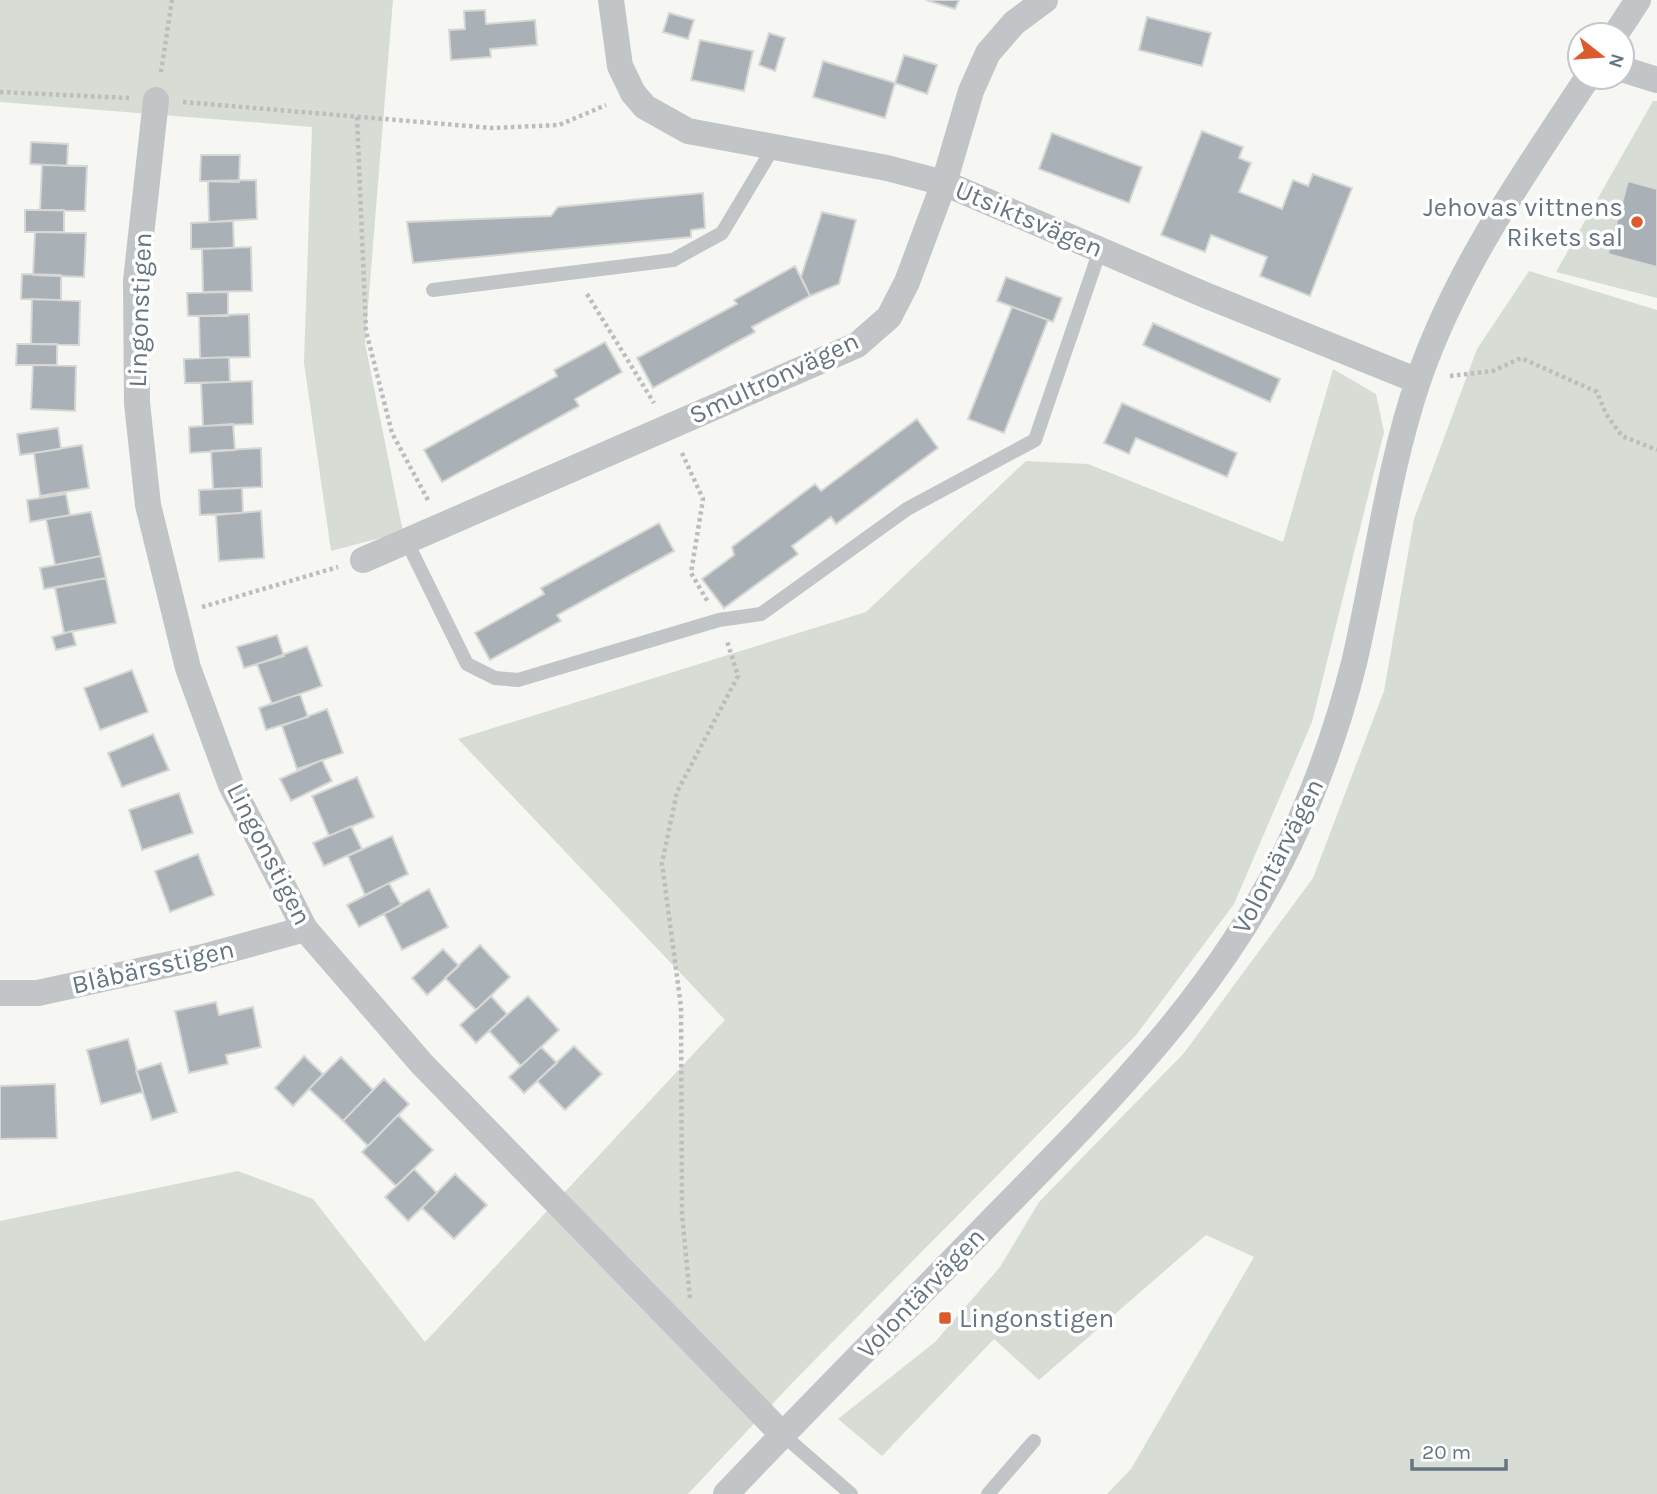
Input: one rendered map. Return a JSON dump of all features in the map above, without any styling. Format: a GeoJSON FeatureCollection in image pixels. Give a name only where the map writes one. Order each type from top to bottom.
{"type":"FeatureCollection","features":[{"type":"Feature","properties":{"kind":"street"},"geometry":{"type":"LineString","coordinates":[[611,0],[620,66],[633,93]]}},
{"type":"Feature","properties":{"kind":"street","name":"Smultronvägen"},"geometry":{"type":"LineString","coordinates":[[363,560],[857,345],[889,317],[907,282],[944,183],[971,91],[988,53],[1014,23],[1045,0]]}},
{"type":"Feature","properties":{"kind":"street"},"geometry":{"type":"LineString","coordinates":[[1624,21],[1638,0]]}},
{"type":"Feature","properties":{"kind":"street"},"geometry":{"type":"LineString","coordinates":[[1636,73],[1657,80]]}},
{"type":"Feature","properties":{"kind":"street","name":"Volontärvägen"},"geometry":{"type":"LineString","coordinates":[[726,1494],[1030,1182],[1154,1050],[1233,943],[1287,851],[1328,756],[1354,662],[1380,524],[1418,381],[1477,249],[1579,91]]}},
{"type":"Feature","properties":{"kind":"street","name":"Utsiktsvägen"},"geometry":{"type":"LineString","coordinates":[[633,93],[645,107],[688,131],[887,168],[944,183],[1418,381]]}},
{"type":"Feature","properties":{"kind":"street","name":"Lingonstigen"},"geometry":{"type":"LineString","coordinates":[[156,100],[136,281],[137,403],[148,505],[188,668],[231,785],[305,929],[422,1064],[782,1434]]}},
{"type":"Feature","properties":{"kind":"street","name":"Blåbärsstigen"},"geometry":{"type":"LineString","coordinates":[[0,993],[38,993],[203,957],[305,929]]}},
{"type":"Feature","properties":{"kind":"lane"},"geometry":{"type":"LineString","coordinates":[[433,290],[673,260],[722,233],[773,148]]}},
{"type":"Feature","properties":{"kind":"lane"},"geometry":{"type":"LineString","coordinates":[[406,540],[467,664],[495,678],[518,680],[719,620],[761,614],[907,509],[1035,440],[1100,250]]}},
{"type":"Feature","properties":{"kind":"lane"},"geometry":{"type":"LineString","coordinates":[[782,1434],[851,1494]]}},
{"type":"Feature","properties":{"kind":"lane"},"geometry":{"type":"LineString","coordinates":[[988,1494],[1034,1441]]}},
{"type":"Feature","properties":{"kind":"path"},"geometry":{"type":"LineString","coordinates":[[156,100],[172,0]]}},
{"type":"Feature","properties":{"kind":"path"},"geometry":{"type":"LineString","coordinates":[[0,92],[156,100],[492,128],[559,125],[633,93]]}},
{"type":"Feature","properties":{"kind":"path"},"geometry":{"type":"LineString","coordinates":[[357,117],[366,331],[391,433],[441,526]]}},
{"type":"Feature","properties":{"kind":"path"},"geometry":{"type":"LineString","coordinates":[[573,272],[668,426],[703,499],[691,573],[719,620],[738,676],[677,792],[662,863],[681,1007],[682,1214],[695,1345]]}},
{"type":"Feature","properties":{"kind":"path"},"geometry":{"type":"LineString","coordinates":[[1418,381],[1493,371],[1521,358],[1597,392],[1606,414],[1622,436],[1657,450]]}},
{"type":"Feature","properties":{"kind":"path"},"geometry":{"type":"LineString","coordinates":[[175,615],[363,560]]}},
{"type":"Feature","properties":{"kind":"shaded area"},"geometry":{"type":"Polygon","coordinates":[[[0,0],[393,0],[365,343],[403,532],[331,551],[304,363],[312,127],[0,102],[0,0]]]}},
{"type":"Feature","properties":{"kind":"shaded area"},"geometry":{"type":"Polygon","coordinates":[[[1653,101],[1657,101],[1657,189],[1628,181],[1608,254],[1657,267],[1657,298],[1556,272],[1653,101]]]}},
{"type":"Feature","properties":{"kind":"shaded area"},"geometry":{"type":"Polygon","coordinates":[[[1529,271],[1657,310],[1657,1494],[1107,1494],[1131,1469],[1254,1257],[1206,1235],[1039,1380],[994,1339],[882,1456],[838,1419],[935,1342],[1000,1267],[1039,1202],[1184,1053],[1313,878],[1384,691],[1414,519],[1477,349],[1529,271]]]}},
{"type":"Feature","properties":{"kind":"shaded area"},"geometry":{"type":"Polygon","coordinates":[[[1333,369],[1376,394],[1384,432],[1312,722],[1234,904],[1137,1034],[794,1381],[688,1494],[0,1494],[0,1221],[238,1171],[313,1199],[425,1342],[725,1020],[458,739],[866,612],[1026,461],[1088,464],[1283,542],[1333,369]]]}},
{"type":"Feature","properties":{"kind":"building"},"geometry":{"type":"Polygon","coordinates":[[[926,0],[959,0],[955,9],[926,0]]]}},
{"type":"Feature","properties":{"kind":"building"},"geometry":{"type":"Polygon","coordinates":[[[485,10],[486,24],[535,20],[537,45],[490,49],[491,57],[451,60],[449,30],[465,29],[464,11],[485,10]]]}},
{"type":"Feature","properties":{"kind":"building"},"geometry":{"type":"Polygon","coordinates":[[[669,13],[694,20],[688,39],[663,32],[669,13]]]}},
{"type":"Feature","properties":{"kind":"building"},"geometry":{"type":"Polygon","coordinates":[[[1147,17],[1211,33],[1202,66],[1139,50],[1147,17]]]}},
{"type":"Feature","properties":{"kind":"building"},"geometry":{"type":"Polygon","coordinates":[[[769,33],[785,38],[775,71],[759,65],[769,33]]]}},
{"type":"Feature","properties":{"kind":"building"},"geometry":{"type":"Polygon","coordinates":[[[700,40],[753,51],[744,91],[691,80],[700,40]]]}},
{"type":"Feature","properties":{"kind":"building"},"geometry":{"type":"Polygon","coordinates":[[[904,55],[937,65],[927,94],[895,83],[904,55]]]}},
{"type":"Feature","properties":{"kind":"building"},"geometry":{"type":"Polygon","coordinates":[[[823,61],[895,83],[885,118],[813,97],[823,61]]]}},
{"type":"Feature","properties":{"kind":"building"},"geometry":{"type":"Polygon","coordinates":[[[1202,131],[1243,147],[1239,158],[1251,163],[1239,192],[1282,209],[1293,180],[1308,186],[1313,174],[1352,188],[1310,296],[1260,276],[1267,257],[1211,235],[1205,252],[1161,235],[1202,131]]]}},
{"type":"Feature","properties":{"kind":"building"},"geometry":{"type":"Polygon","coordinates":[[[1052,133],[1142,167],[1129,203],[1039,169],[1052,133]]]}},
{"type":"Feature","properties":{"kind":"building"},"geometry":{"type":"Polygon","coordinates":[[[31,142],[68,144],[67,166],[30,164],[31,142]]]}},
{"type":"Feature","properties":{"kind":"building"},"geometry":{"type":"Polygon","coordinates":[[[201,155],[240,155],[239,182],[200,181],[201,155]]]}},
{"type":"Feature","properties":{"kind":"building"},"geometry":{"type":"Polygon","coordinates":[[[42,165],[87,166],[85,211],[40,210],[42,165]]]}},
{"type":"Feature","properties":{"kind":"building"},"geometry":{"type":"Polygon","coordinates":[[[256,180],[257,219],[209,222],[208,181],[256,180]]]}},
{"type":"Feature","properties":{"kind":"building","name":"Jehovas vittnens Rikets sal"},"geometry":{"type":"Polygon","coordinates":[[[1628,181],[1657,189],[1657,267],[1608,254],[1628,181]]]}},
{"type":"Feature","properties":{"kind":"building"},"geometry":{"type":"Polygon","coordinates":[[[703,193],[705,228],[691,230],[691,237],[413,263],[407,222],[551,216],[558,207],[703,193]]]}},
{"type":"Feature","properties":{"kind":"building"},"geometry":{"type":"Polygon","coordinates":[[[25,210],[64,210],[64,232],[25,232],[25,210]]]}},
{"type":"Feature","properties":{"kind":"building"},"geometry":{"type":"Polygon","coordinates":[[[822,212],[856,220],[839,284],[810,296],[801,277],[822,212]]]}},
{"type":"Feature","properties":{"kind":"building"},"geometry":{"type":"Polygon","coordinates":[[[233,221],[234,248],[191,249],[191,223],[233,221]]]}},
{"type":"Feature","properties":{"kind":"building"},"geometry":{"type":"Polygon","coordinates":[[[35,232],[86,233],[84,277],[33,275],[35,232]]]}},
{"type":"Feature","properties":{"kind":"building"},"geometry":{"type":"Polygon","coordinates":[[[251,247],[252,291],[203,292],[202,249],[251,247]]]}},
{"type":"Feature","properties":{"kind":"building"},"geometry":{"type":"Polygon","coordinates":[[[795,266],[810,296],[752,327],[755,332],[653,388],[637,358],[737,304],[734,300],[795,266]]]}},
{"type":"Feature","properties":{"kind":"building"},"geometry":{"type":"Polygon","coordinates":[[[22,274],[61,275],[61,300],[21,299],[22,274]]]}},
{"type":"Feature","properties":{"kind":"building"},"geometry":{"type":"Polygon","coordinates":[[[1006,277],[1062,298],[1053,322],[997,301],[1006,277]]]}},
{"type":"Feature","properties":{"kind":"building"},"geometry":{"type":"Polygon","coordinates":[[[228,292],[228,316],[188,316],[187,293],[228,292]]]}},
{"type":"Feature","properties":{"kind":"building"},"geometry":{"type":"Polygon","coordinates":[[[32,299],[80,301],[79,345],[31,344],[32,299]]]}},
{"type":"Feature","properties":{"kind":"building"},"geometry":{"type":"Polygon","coordinates":[[[1012,307],[1048,320],[1004,433],[968,419],[1012,307]]]}},
{"type":"Feature","properties":{"kind":"building"},"geometry":{"type":"Polygon","coordinates":[[[249,314],[250,357],[200,358],[199,316],[249,314]]]}},
{"type":"Feature","properties":{"kind":"building"},"geometry":{"type":"Polygon","coordinates":[[[1153,323],[1280,379],[1270,402],[1143,345],[1153,323]]]}},
{"type":"Feature","properties":{"kind":"building"},"geometry":{"type":"Polygon","coordinates":[[[605,342],[622,372],[575,399],[579,406],[442,482],[424,450],[557,376],[554,370],[605,342]]]}},
{"type":"Feature","properties":{"kind":"building"},"geometry":{"type":"Polygon","coordinates":[[[17,344],[57,344],[57,365],[16,365],[17,344]]]}},
{"type":"Feature","properties":{"kind":"building"},"geometry":{"type":"Polygon","coordinates":[[[229,357],[230,382],[185,383],[184,359],[229,357]]]}},
{"type":"Feature","properties":{"kind":"building"},"geometry":{"type":"Polygon","coordinates":[[[33,365],[76,366],[75,411],[31,409],[33,365]]]}},
{"type":"Feature","properties":{"kind":"building"},"geometry":{"type":"Polygon","coordinates":[[[252,381],[253,424],[203,426],[201,383],[252,381]]]}},
{"type":"Feature","properties":{"kind":"building"},"geometry":{"type":"Polygon","coordinates":[[[1122,403],[1237,453],[1227,477],[1136,438],[1129,454],[1104,443],[1122,403]]]}},
{"type":"Feature","properties":{"kind":"building"},"geometry":{"type":"Polygon","coordinates":[[[917,419],[938,448],[836,524],[831,517],[792,546],[798,554],[724,608],[702,579],[734,555],[732,547],[815,484],[821,491],[917,419]]]}},
{"type":"Feature","properties":{"kind":"building"},"geometry":{"type":"Polygon","coordinates":[[[233,424],[235,450],[190,453],[189,427],[233,424]]]}},
{"type":"Feature","properties":{"kind":"building"},"geometry":{"type":"Polygon","coordinates":[[[58,428],[61,449],[20,455],[17,434],[58,428]]]}},
{"type":"Feature","properties":{"kind":"building"},"geometry":{"type":"Polygon","coordinates":[[[82,445],[89,488],[40,496],[34,453],[82,445]]]}},
{"type":"Feature","properties":{"kind":"building"},"geometry":{"type":"Polygon","coordinates":[[[261,448],[262,487],[213,489],[211,451],[261,448]]]}},
{"type":"Feature","properties":{"kind":"building"},"geometry":{"type":"Polygon","coordinates":[[[242,488],[243,513],[200,515],[199,490],[242,488]]]}},
{"type":"Feature","properties":{"kind":"building"},"geometry":{"type":"Polygon","coordinates":[[[66,494],[70,515],[30,522],[27,500],[66,494]]]}},
{"type":"Feature","properties":{"kind":"building"},"geometry":{"type":"Polygon","coordinates":[[[261,511],[264,558],[219,561],[216,515],[261,511]]]}},
{"type":"Feature","properties":{"kind":"building"},"geometry":{"type":"Polygon","coordinates":[[[91,512],[101,556],[55,565],[46,519],[91,512]]]}},
{"type":"Feature","properties":{"kind":"building"},"geometry":{"type":"Polygon","coordinates":[[[659,523],[674,551],[557,615],[561,621],[490,660],[475,633],[544,594],[541,588],[659,523]]]}},
{"type":"Feature","properties":{"kind":"building"},"geometry":{"type":"Polygon","coordinates":[[[101,556],[106,578],[44,589],[40,568],[101,556]]]}},
{"type":"Feature","properties":{"kind":"building"},"geometry":{"type":"Polygon","coordinates":[[[106,578],[116,623],[64,633],[55,588],[106,578]]]}},
{"type":"Feature","properties":{"kind":"building"},"geometry":{"type":"Polygon","coordinates":[[[72,631],[76,645],[56,650],[52,637],[72,631]]]}},
{"type":"Feature","properties":{"kind":"building"},"geometry":{"type":"Polygon","coordinates":[[[277,635],[284,656],[244,668],[237,647],[277,635]]]}},
{"type":"Feature","properties":{"kind":"building"},"geometry":{"type":"Polygon","coordinates":[[[307,646],[322,686],[272,704],[257,664],[307,646]]]}},
{"type":"Feature","properties":{"kind":"building"},"geometry":{"type":"Polygon","coordinates":[[[132,670],[148,712],[100,730],[84,688],[132,670]]]}},
{"type":"Feature","properties":{"kind":"building"},"geometry":{"type":"Polygon","coordinates":[[[300,694],[308,717],[266,730],[259,708],[300,694]]]}},
{"type":"Feature","properties":{"kind":"building"},"geometry":{"type":"Polygon","coordinates":[[[327,709],[343,753],[297,769],[282,726],[327,709]]]}},
{"type":"Feature","properties":{"kind":"building"},"geometry":{"type":"Polygon","coordinates":[[[153,734],[169,770],[122,787],[108,753],[153,734]]]}},
{"type":"Feature","properties":{"kind":"building"},"geometry":{"type":"Polygon","coordinates":[[[322,760],[332,781],[291,801],[280,779],[322,760]]]}},
{"type":"Feature","properties":{"kind":"building"},"geometry":{"type":"Polygon","coordinates":[[[357,777],[374,817],[329,836],[312,796],[357,777]]]}},
{"type":"Feature","properties":{"kind":"building"},"geometry":{"type":"Polygon","coordinates":[[[179,793],[193,833],[142,850],[129,810],[179,793]]]}},
{"type":"Feature","properties":{"kind":"building"},"geometry":{"type":"Polygon","coordinates":[[[351,826],[362,849],[324,866],[313,843],[351,826]]]}},
{"type":"Feature","properties":{"kind":"building"},"geometry":{"type":"Polygon","coordinates":[[[392,836],[408,874],[365,895],[348,856],[392,836]]]}},
{"type":"Feature","properties":{"kind":"building"},"geometry":{"type":"Polygon","coordinates":[[[198,854],[214,895],[170,912],[155,871],[198,854]]]}},
{"type":"Feature","properties":{"kind":"building"},"geometry":{"type":"Polygon","coordinates":[[[389,883],[401,905],[359,927],[347,905],[389,883]]]}},
{"type":"Feature","properties":{"kind":"building"},"geometry":{"type":"Polygon","coordinates":[[[429,889],[448,927],[402,950],[384,914],[429,889]]]}},
{"type":"Feature","properties":{"kind":"building"},"geometry":{"type":"Polygon","coordinates":[[[480,945],[510,977],[476,1010],[445,978],[480,945]]]}},
{"type":"Feature","properties":{"kind":"building"},"geometry":{"type":"Polygon","coordinates":[[[443,949],[459,966],[427,995],[412,978],[443,949]]]}},
{"type":"Feature","properties":{"kind":"building"},"geometry":{"type":"Polygon","coordinates":[[[491,996],[507,1014],[476,1043],[460,1025],[491,996]]]}},
{"type":"Feature","properties":{"kind":"building"},"geometry":{"type":"Polygon","coordinates":[[[528,996],[559,1030],[521,1066],[489,1031],[528,996]]]}},
{"type":"Feature","properties":{"kind":"building"},"geometry":{"type":"Polygon","coordinates":[[[216,1002],[219,1015],[253,1007],[261,1047],[226,1055],[228,1064],[189,1073],[175,1011],[216,1002]]]}},
{"type":"Feature","properties":{"kind":"building"},"geometry":{"type":"Polygon","coordinates":[[[128,1039],[143,1092],[101,1104],[87,1050],[128,1039]]]}},
{"type":"Feature","properties":{"kind":"building"},"geometry":{"type":"Polygon","coordinates":[[[574,1046],[602,1074],[565,1110],[537,1081],[574,1046]]]}},
{"type":"Feature","properties":{"kind":"building"},"geometry":{"type":"Polygon","coordinates":[[[541,1047],[557,1063],[524,1093],[509,1077],[541,1047]]]}},
{"type":"Feature","properties":{"kind":"building"},"geometry":{"type":"Polygon","coordinates":[[[304,1056],[323,1074],[293,1106],[275,1088],[304,1056]]]}},
{"type":"Feature","properties":{"kind":"building"},"geometry":{"type":"Polygon","coordinates":[[[341,1057],[373,1090],[343,1121],[309,1089],[341,1057]]]}},
{"type":"Feature","properties":{"kind":"building"},"geometry":{"type":"Polygon","coordinates":[[[161,1063],[177,1112],[152,1120],[136,1071],[161,1063]]]}},
{"type":"Feature","properties":{"kind":"building"},"geometry":{"type":"Polygon","coordinates":[[[384,1079],[409,1104],[368,1146],[343,1121],[384,1079]]]}},
{"type":"Feature","properties":{"kind":"building"},"geometry":{"type":"Polygon","coordinates":[[[55,1084],[57,1138],[0,1139],[0,1086],[55,1084]]]}},
{"type":"Feature","properties":{"kind":"building"},"geometry":{"type":"Polygon","coordinates":[[[398,1115],[433,1150],[396,1186],[362,1152],[398,1115]]]}},
{"type":"Feature","properties":{"kind":"building"},"geometry":{"type":"Polygon","coordinates":[[[414,1169],[437,1193],[408,1221],[385,1197],[414,1169]]]}},
{"type":"Feature","properties":{"kind":"building"},"geometry":{"type":"Polygon","coordinates":[[[455,1174],[487,1205],[454,1239],[422,1208],[455,1174]]]}},
{"type":"Feature","properties":{"kind":"place","name":"Jehovas vittnens Rikets sal"},"geometry":{"type":"Point","coordinates":[1637,222]}},
{"type":"Feature","properties":{"kind":"place","name":"Lingonstigen"},"geometry":{"type":"Point","coordinates":[945,1318]}}]}
